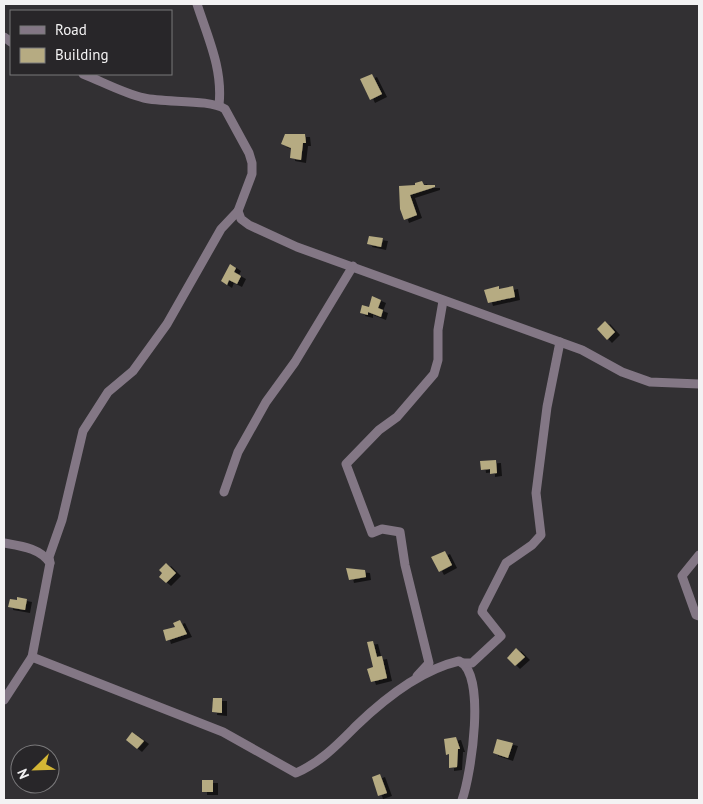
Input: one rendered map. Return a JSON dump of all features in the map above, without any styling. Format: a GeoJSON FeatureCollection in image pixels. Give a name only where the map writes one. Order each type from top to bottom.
{"type":"FeatureCollection","features":[{"type":"Feature","properties":{"kind":"street"},"geometry":{"type":"LineString","coordinates":[[197,4],[218,66],[221,85],[219,105]]}},
{"type":"Feature","properties":{"kind":"street"},"geometry":{"type":"LineString","coordinates":[[4,700],[32,657],[50,563],[49,558],[62,520],[83,431],[108,392],[133,371],[167,324],[221,229],[238,212],[252,174],[252,163],[230,116],[219,105],[144,98],[86,75]]}},
{"type":"Feature","properties":{"kind":"street"},"geometry":{"type":"LineString","coordinates":[[238,212],[241,219],[261,231],[297,247],[582,350],[622,372],[650,382],[699,384]]}},
{"type":"Feature","properties":{"kind":"street"},"geometry":{"type":"LineString","coordinates":[[224,492],[238,452],[266,402],[295,362],[353,266]]}},
{"type":"Feature","properties":{"kind":"street"},"geometry":{"type":"LineString","coordinates":[[32,657],[223,732],[296,773],[321,760],[342,743],[355,727],[414,680],[429,662],[405,565],[400,532],[382,529],[372,532],[346,464],[379,430],[397,417],[434,374],[438,360],[438,330],[443,301]]}},
{"type":"Feature","properties":{"kind":"street"},"geometry":{"type":"LineString","coordinates":[[414,680],[448,663],[459,661],[472,663],[501,636],[482,612],[506,563],[532,545],[540,535],[536,493],[544,424],[560,342]]}},
{"type":"Feature","properties":{"kind":"street"},"geometry":{"type":"LineString","coordinates":[[4,543],[24,546],[44,554],[50,563]]}},
{"type":"Feature","properties":{"kind":"street"},"geometry":{"type":"LineString","coordinates":[[699,555],[682,576],[696,615],[699,616]]}},
{"type":"Feature","properties":{"kind":"street"},"geometry":{"type":"LineString","coordinates":[[462,800],[472,746],[475,711],[474,686],[470,672],[464,663]]}},
{"type":"Feature","properties":{"kind":"building"},"geometry":{"type":"Polygon","coordinates":[[[372,74],[382,94],[370,100],[360,79],[372,74]]]}},
{"type":"Feature","properties":{"kind":"building"},"geometry":{"type":"Polygon","coordinates":[[[285,134],[305,134],[306,143],[303,143],[301,160],[290,158],[291,148],[281,144],[285,134]]]}},
{"type":"Feature","properties":{"kind":"building"},"geometry":{"type":"Polygon","coordinates":[[[422,181],[424,185],[435,185],[435,187],[410,195],[417,215],[404,220],[400,209],[399,186],[415,185],[415,183],[422,181]]]}},
{"type":"Feature","properties":{"kind":"building"},"geometry":{"type":"Polygon","coordinates":[[[369,236],[383,238],[381,247],[367,244],[369,236]]]}},
{"type":"Feature","properties":{"kind":"building"},"geometry":{"type":"Polygon","coordinates":[[[230,264],[236,268],[234,272],[241,276],[237,284],[229,280],[227,285],[221,281],[230,264]]]}},
{"type":"Feature","properties":{"kind":"building"},"geometry":{"type":"Polygon","coordinates":[[[499,286],[499,289],[513,286],[515,297],[488,303],[484,290],[499,286]]]}},
{"type":"Feature","properties":{"kind":"building"},"geometry":{"type":"Polygon","coordinates":[[[372,296],[381,300],[378,308],[383,310],[381,317],[368,312],[368,315],[360,313],[362,305],[369,307],[372,296]]]}},
{"type":"Feature","properties":{"kind":"building"},"geometry":{"type":"Polygon","coordinates":[[[605,321],[615,332],[607,340],[597,329],[605,321]]]}},
{"type":"Feature","properties":{"kind":"building"},"geometry":{"type":"Polygon","coordinates":[[[496,460],[497,473],[490,474],[490,469],[481,470],[480,461],[496,460]]]}},
{"type":"Feature","properties":{"kind":"building"},"geometry":{"type":"Polygon","coordinates":[[[445,551],[452,565],[439,572],[431,557],[445,551]]]}},
{"type":"Feature","properties":{"kind":"building"},"geometry":{"type":"Polygon","coordinates":[[[166,563],[176,573],[166,583],[159,577],[162,573],[159,570],[166,563]]]}},
{"type":"Feature","properties":{"kind":"building"},"geometry":{"type":"Polygon","coordinates":[[[346,568],[365,570],[366,577],[349,580],[346,568]]]}},
{"type":"Feature","properties":{"kind":"building"},"geometry":{"type":"Polygon","coordinates":[[[17,597],[27,599],[25,610],[8,607],[10,599],[17,600],[17,597]]]}},
{"type":"Feature","properties":{"kind":"building"},"geometry":{"type":"Polygon","coordinates":[[[180,620],[187,634],[166,641],[163,630],[175,627],[173,623],[180,620]]]}},
{"type":"Feature","properties":{"kind":"building"},"geometry":{"type":"Polygon","coordinates":[[[373,641],[377,657],[382,656],[387,678],[371,682],[367,669],[373,667],[367,642],[373,641]]]}},
{"type":"Feature","properties":{"kind":"building"},"geometry":{"type":"Polygon","coordinates":[[[516,648],[525,657],[515,666],[507,658],[516,648]]]}},
{"type":"Feature","properties":{"kind":"building"},"geometry":{"type":"Polygon","coordinates":[[[213,698],[222,698],[222,713],[212,712],[213,698]]]}},
{"type":"Feature","properties":{"kind":"building"},"geometry":{"type":"Polygon","coordinates":[[[132,732],[144,741],[137,749],[126,740],[132,732]]]}},
{"type":"Feature","properties":{"kind":"building"},"geometry":{"type":"Polygon","coordinates":[[[456,737],[460,749],[458,749],[457,767],[449,768],[449,754],[446,755],[444,739],[456,737]]]}},
{"type":"Feature","properties":{"kind":"building"},"geometry":{"type":"Polygon","coordinates":[[[497,739],[513,743],[508,758],[493,753],[497,739]]]}},
{"type":"Feature","properties":{"kind":"building"},"geometry":{"type":"Polygon","coordinates":[[[380,774],[387,793],[378,796],[372,777],[380,774]]]}},
{"type":"Feature","properties":{"kind":"building"},"geometry":{"type":"Polygon","coordinates":[[[202,780],[213,780],[213,792],[202,792],[202,780]]]}}]}
